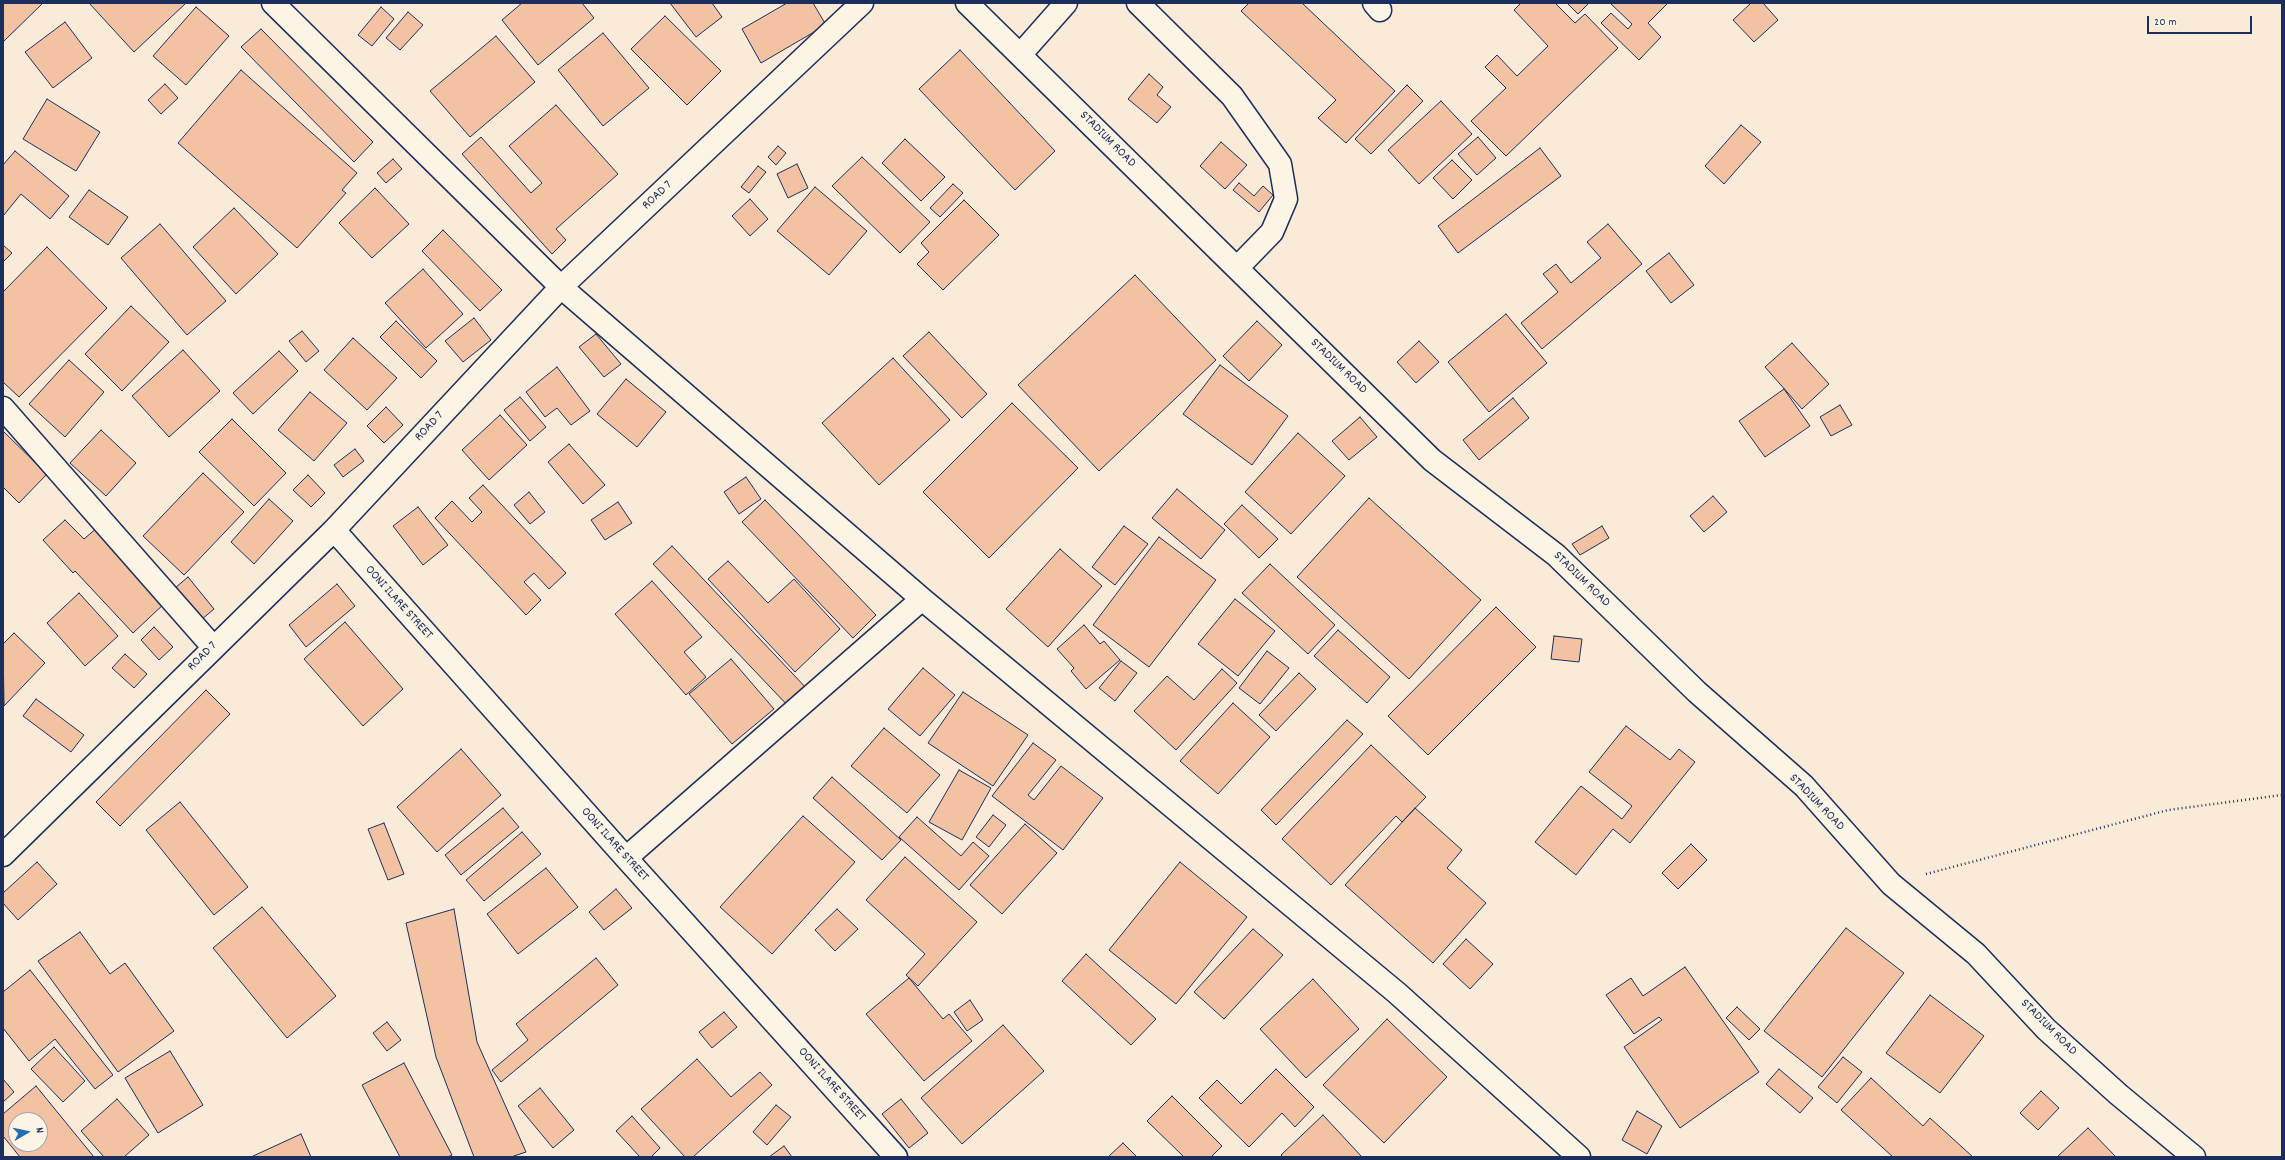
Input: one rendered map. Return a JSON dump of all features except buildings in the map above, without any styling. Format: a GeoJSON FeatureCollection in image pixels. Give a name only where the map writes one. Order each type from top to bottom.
{"type":"FeatureCollection","features":[{"type":"Feature","properties":{"kind":"street"},"geometry":{"type":"LineString","coordinates":[[273,3],[562,287],[922,599],[1397,993],[1579,1157]]}},
{"type":"Feature","properties":{"kind":"street","name":"ROAD 7"},"geometry":{"type":"LineString","coordinates":[[3,855],[213,647],[334,530],[562,287],[862,3]]}},
{"type":"Feature","properties":{"kind":"street","name":"STADIUM ROAD"},"geometry":{"type":"LineString","coordinates":[[967,3],[1432,460],[1556,554],[1697,692],[1804,786],[1891,884],[1976,954],[2046,1029],[2118,1094],[2194,1157]]}},
{"type":"Feature","properties":{"kind":"street"},"geometry":{"type":"LineString","coordinates":[[1020,55],[1066,3]]}},
{"type":"Feature","properties":{"kind":"street"},"geometry":{"type":"LineString","coordinates":[[1138,3],[1232,96],[1280,164],[1286,199],[1281,212],[1272,232],[1237,268]]}},
{"type":"Feature","properties":{"kind":"street"},"geometry":{"type":"LineString","coordinates":[[3,408],[213,647]]}},
{"type":"Feature","properties":{"kind":"street","name":"OONI ILARE STREET"},"geometry":{"type":"LineString","coordinates":[[334,530],[626,858],[896,1157]]}},
{"type":"Feature","properties":{"kind":"street"},"geometry":{"type":"LineString","coordinates":[[626,858],[922,599]]}},
{"type":"Feature","properties":{"kind":"path"},"geometry":{"type":"LineString","coordinates":[[1891,884],[2168,810],[2282,795]]}}]}
